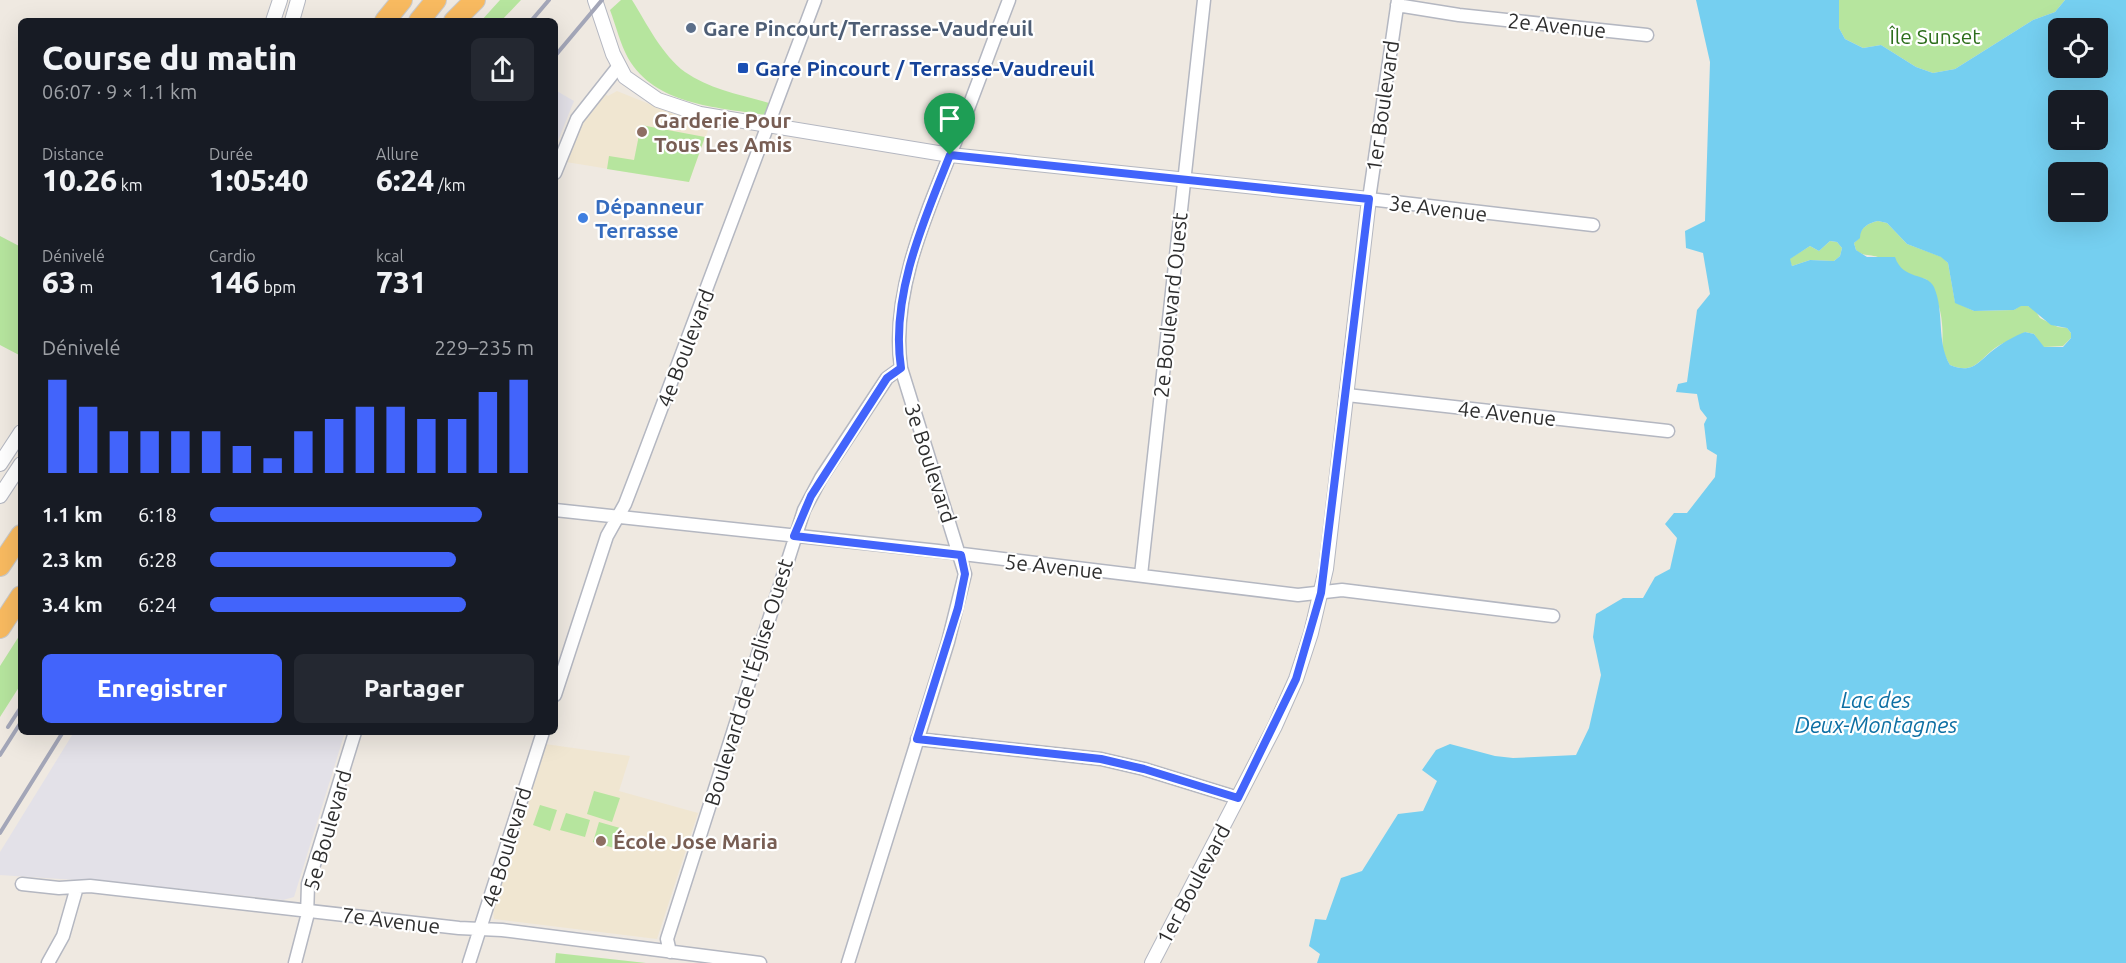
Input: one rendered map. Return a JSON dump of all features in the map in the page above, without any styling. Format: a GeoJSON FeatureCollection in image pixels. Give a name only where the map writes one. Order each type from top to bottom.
{"type":"FeatureCollection","features":[{"type":"Feature","properties":{"kind":"highway"},"geometry":{"type":"LineString","coordinates":[[386,18],[396,0]]}},
{"type":"Feature","properties":{"kind":"highway"},"geometry":{"type":"LineString","coordinates":[[387,18],[402,0]]}},
{"type":"Feature","properties":{"kind":"highway"},"geometry":{"type":"LineString","coordinates":[[421,18],[436,0]]}},
{"type":"Feature","properties":{"kind":"highway"},"geometry":{"type":"LineString","coordinates":[[457,18],[475,0]]}},
{"type":"Feature","properties":{"kind":"highway"},"geometry":{"type":"LineString","coordinates":[[0,566],[18,539]]}},
{"type":"Feature","properties":{"kind":"highway"},"geometry":{"type":"LineString","coordinates":[[0,628],[18,601]]}},
{"type":"Feature","properties":{"kind":"street"},"geometry":{"type":"LineString","coordinates":[[274,18],[280,0]]}},
{"type":"Feature","properties":{"kind":"street"},"geometry":{"type":"LineString","coordinates":[[293,18],[298,0]]}},
{"type":"Feature","properties":{"kind":"street","name":"3e Avenue"},"geometry":{"type":"LineString","coordinates":[[595,0],[618,67],[631,83],[666,104],[706,115],[950,155],[1593,225]]}},
{"type":"Feature","properties":{"kind":"street","name":"4e Boulevard"},"geometry":{"type":"LineString","coordinates":[[558,686],[607,536],[652,434],[815,0]]}},
{"type":"Feature","properties":{"kind":"street","name":"3e Boulevard"},"geometry":{"type":"LineString","coordinates":[[848,963],[958,608],[965,574],[961,555],[901,368],[898,336],[903,298],[922,231],[1009,0]]}},
{"type":"Feature","properties":{"kind":"street","name":"2e Boulevard Ouest"},"geometry":{"type":"LineString","coordinates":[[1141,575],[1204,0]]}},
{"type":"Feature","properties":{"kind":"street","name":"2e Avenue"},"geometry":{"type":"LineString","coordinates":[[1397,2],[1459,15],[1647,35]]}},
{"type":"Feature","properties":{"kind":"street","name":"1er Boulevard"},"geometry":{"type":"LineString","coordinates":[[1152,963],[1238,798],[1296,679],[1321,593],[1347,395],[1369,199],[1397,2]]}},
{"type":"Feature","properties":{"kind":"street"},"geometry":{"type":"LineString","coordinates":[[558,166],[577,119],[618,67]]}},
{"type":"Feature","properties":{"kind":"street","name":"Boulevard de l'Église Ouest"},"geometry":{"type":"LineString","coordinates":[[670,952],[667,939],[804,510],[821,478],[887,378],[901,368]]}},
{"type":"Feature","properties":{"kind":"street","name":"4e Avenue"},"geometry":{"type":"LineString","coordinates":[[1347,395],[1668,431]]}},
{"type":"Feature","properties":{"kind":"street"},"geometry":{"type":"LineString","coordinates":[[0,464],[18,437]]}},
{"type":"Feature","properties":{"kind":"street"},"geometry":{"type":"LineString","coordinates":[[0,496],[18,469]]}},
{"type":"Feature","properties":{"kind":"street","name":"5e Avenue"},"geometry":{"type":"LineString","coordinates":[[558,510],[1141,575],[1298,595],[1342,590],[1553,616]]}},
{"type":"Feature","properties":{"kind":"street","name":"5e Boulevard"},"geometry":{"type":"LineString","coordinates":[[295,963],[308,909],[308,884],[354,735]]}},
{"type":"Feature","properties":{"kind":"street","name":"4e Boulevard"},"geometry":{"type":"LineString","coordinates":[[469,963],[542,735]]}},
{"type":"Feature","properties":{"kind":"street"},"geometry":{"type":"LineString","coordinates":[[917,739],[1101,759],[1144,769],[1238,798]]}},
{"type":"Feature","properties":{"kind":"street","name":"7e Avenue"},"geometry":{"type":"LineString","coordinates":[[22,884],[77,887],[308,909],[480,930],[546,935],[760,963]]}},
{"type":"Feature","properties":{"kind":"street"},"geometry":{"type":"LineString","coordinates":[[48,963],[63,936],[77,887]]}},
{"type":"Feature","properties":{"kind":"shaded area","name":"Garderie Pour Tous Les Amis"},"geometry":{"type":"Polygon","coordinates":[[[617,91],[674,114],[711,122],[689,182],[566,162],[585,118],[604,93],[608,96],[617,91]]]}},
{"type":"Feature","properties":{"kind":"shaded area"},"geometry":{"type":"Polygon","coordinates":[[[558,92],[574,101],[558,141],[558,92]]]}},
{"type":"Feature","properties":{"kind":"shaded area"},"geometry":{"type":"Polygon","coordinates":[[[72,735],[344,735],[294,897],[283,900],[135,884],[0,875],[0,852],[72,735]]]}},
{"type":"Feature","properties":{"kind":"shaded area","name":"École Jose Maria"},"geometry":{"type":"Polygon","coordinates":[[[545,744],[630,756],[619,791],[698,813],[657,939],[494,919],[493,909],[545,744]]]}},
{"type":"Feature","properties":{"kind":"green space"},"geometry":{"type":"Polygon","coordinates":[[[500,0],[521,0],[504,18],[484,18],[500,0]]]}},
{"type":"Feature","properties":{"kind":"green space"},"geometry":{"type":"Polygon","coordinates":[[[621,0],[632,0],[662,48],[685,72],[715,87],[769,103],[765,115],[707,106],[670,95],[654,86],[640,74],[628,58],[623,46],[610,10],[621,0]]]}},
{"type":"Feature","properties":{"kind":"green space","name":"Île Sunset"},"geometry":{"type":"Polygon","coordinates":[[[1839,0],[2065,0],[2055,12],[2033,20],[1955,69],[1933,73],[1916,67],[1881,45],[1863,48],[1845,39],[1839,28],[1839,0]]]}},
{"type":"Feature","properties":{"kind":"green space"},"geometry":{"type":"Polygon","coordinates":[[[641,125],[705,137],[689,182],[607,169],[609,156],[634,160],[641,125]]]}},
{"type":"Feature","properties":{"kind":"green space"},"geometry":{"type":"Polygon","coordinates":[[[1878,221],[1887,223],[1907,244],[1942,257],[1948,263],[1955,302],[1974,311],[2014,310],[2020,306],[2028,306],[2035,310],[2040,318],[2058,327],[2067,328],[2071,333],[2071,338],[2063,346],[2043,347],[2034,334],[2025,332],[1995,348],[1976,365],[1958,368],[1950,365],[1943,349],[1939,306],[1926,279],[1913,276],[1878,257],[1856,250],[1854,243],[1863,228],[1878,221]]]}},
{"type":"Feature","properties":{"kind":"green space"},"geometry":{"type":"Polygon","coordinates":[[[0,236],[18,245],[18,354],[0,345],[0,236]]]}},
{"type":"Feature","properties":{"kind":"green space"},"geometry":{"type":"Polygon","coordinates":[[[1830,241],[1837,242],[1842,248],[1840,256],[1834,261],[1810,260],[1792,266],[1789,259],[1810,246],[1819,251],[1830,241]]]}},
{"type":"Feature","properties":{"kind":"green space"},"geometry":{"type":"Polygon","coordinates":[[[18,638],[18,689],[0,717],[0,666],[18,638]]]}},
{"type":"Feature","properties":{"kind":"green space"},"geometry":{"type":"Polygon","coordinates":[[[594,791],[620,798],[612,822],[587,814],[594,791]]]}},
{"type":"Feature","properties":{"kind":"green space"},"geometry":{"type":"Polygon","coordinates":[[[540,805],[557,810],[550,831],[533,825],[540,805]]]}},
{"type":"Feature","properties":{"kind":"green space"},"geometry":{"type":"Polygon","coordinates":[[[566,813],[590,820],[585,837],[560,830],[566,813]]]}},
{"type":"Feature","properties":{"kind":"green space"},"geometry":{"type":"Polygon","coordinates":[[[599,822],[620,828],[614,848],[593,842],[599,822]]]}},
{"type":"Feature","properties":{"kind":"green space"},"geometry":{"type":"Polygon","coordinates":[[[556,953],[646,963],[555,963],[556,953]]]}},
{"type":"Feature","properties":{"kind":"water","name":"Lac des Deux-Montagnes"},"geometry":{"type":"Polygon","coordinates":[[[1696,0],[1839,0],[1839,28],[1845,39],[1863,48],[1881,45],[1916,67],[1933,73],[1955,69],[2033,20],[2055,12],[2065,0],[2126,0],[2126,963],[1317,963],[1320,954],[1309,946],[1315,919],[1326,920],[1341,878],[1362,871],[1398,814],[1423,811],[1437,781],[1422,770],[1436,750],[1450,744],[1495,756],[1513,758],[1576,755],[1589,728],[1601,675],[1593,637],[1596,614],[1623,598],[1643,598],[1655,577],[1670,569],[1677,538],[1665,524],[1674,513],[1687,513],[1715,477],[1717,455],[1707,449],[1704,424],[1707,418],[1700,409],[1697,394],[1676,392],[1678,384],[1687,382],[1697,310],[1710,294],[1703,253],[1686,248],[1685,231],[1705,221],[1710,62],[1696,0]],[[1878,221],[1863,228],[1860,238],[1854,243],[1856,250],[1867,257],[1895,257],[1903,270],[1931,282],[1939,307],[1943,346],[1950,365],[1965,368],[1976,365],[2002,344],[2025,332],[2034,334],[2044,347],[2063,347],[2071,338],[2071,333],[2067,328],[2051,325],[2028,306],[2021,306],[2014,310],[1974,311],[1955,303],[1948,263],[1941,257],[1907,244],[1887,223],[1878,221]],[[1830,241],[1819,251],[1810,246],[1790,259],[1792,266],[1810,260],[1834,261],[1840,256],[1842,248],[1837,242],[1830,241]]]}},
{"type":"Feature","properties":{"kind":"railway"},"geometry":{"type":"LineString","coordinates":[[534,18],[549,0]]}},
{"type":"Feature","properties":{"kind":"railway"},"geometry":{"type":"LineString","coordinates":[[558,52],[602,0]]}},
{"type":"Feature","properties":{"kind":"railway"},"geometry":{"type":"LineString","coordinates":[[8,727],[18,712]]}},
{"type":"Feature","properties":{"kind":"railway"},"geometry":{"type":"LineString","coordinates":[[0,755],[18,727]]}},
{"type":"Feature","properties":{"kind":"railway"},"geometry":{"type":"LineString","coordinates":[[0,833],[61,735]]}},
{"type":"Feature","properties":{"kind":"place","name":"Gare Pincourt/Terrasse-Vaudreuil"},"geometry":{"type":"Point","coordinates":[691,28]}},
{"type":"Feature","properties":{"kind":"place","name":"Gare Pincourt / Terrasse-Vaudreuil"},"geometry":{"type":"Point","coordinates":[743,68]}},
{"type":"Feature","properties":{"kind":"place","name":"Garderie Pour Tous Les Amis"},"geometry":{"type":"Point","coordinates":[642,132]}},
{"type":"Feature","properties":{"kind":"place","name":"Dépanneur Terrasse"},"geometry":{"type":"Point","coordinates":[583,218]}},
{"type":"Feature","properties":{"kind":"place","name":"École Jose Maria"},"geometry":{"type":"Point","coordinates":[601,841]}},
{"type":"Feature","properties":{"kind":"route"},"geometry":{"type":"LineString","coordinates":[[950,155],[1369,199],[1326,568],[1321,593],[1296,679],[1238,798],[1181,779],[1101,759],[1074,758],[917,739],[958,608],[965,574],[961,555],[794,536],[804,510],[821,478],[861,421],[887,378],[892,372],[901,368],[898,336],[903,298],[922,231],[950,155]]}}]}
